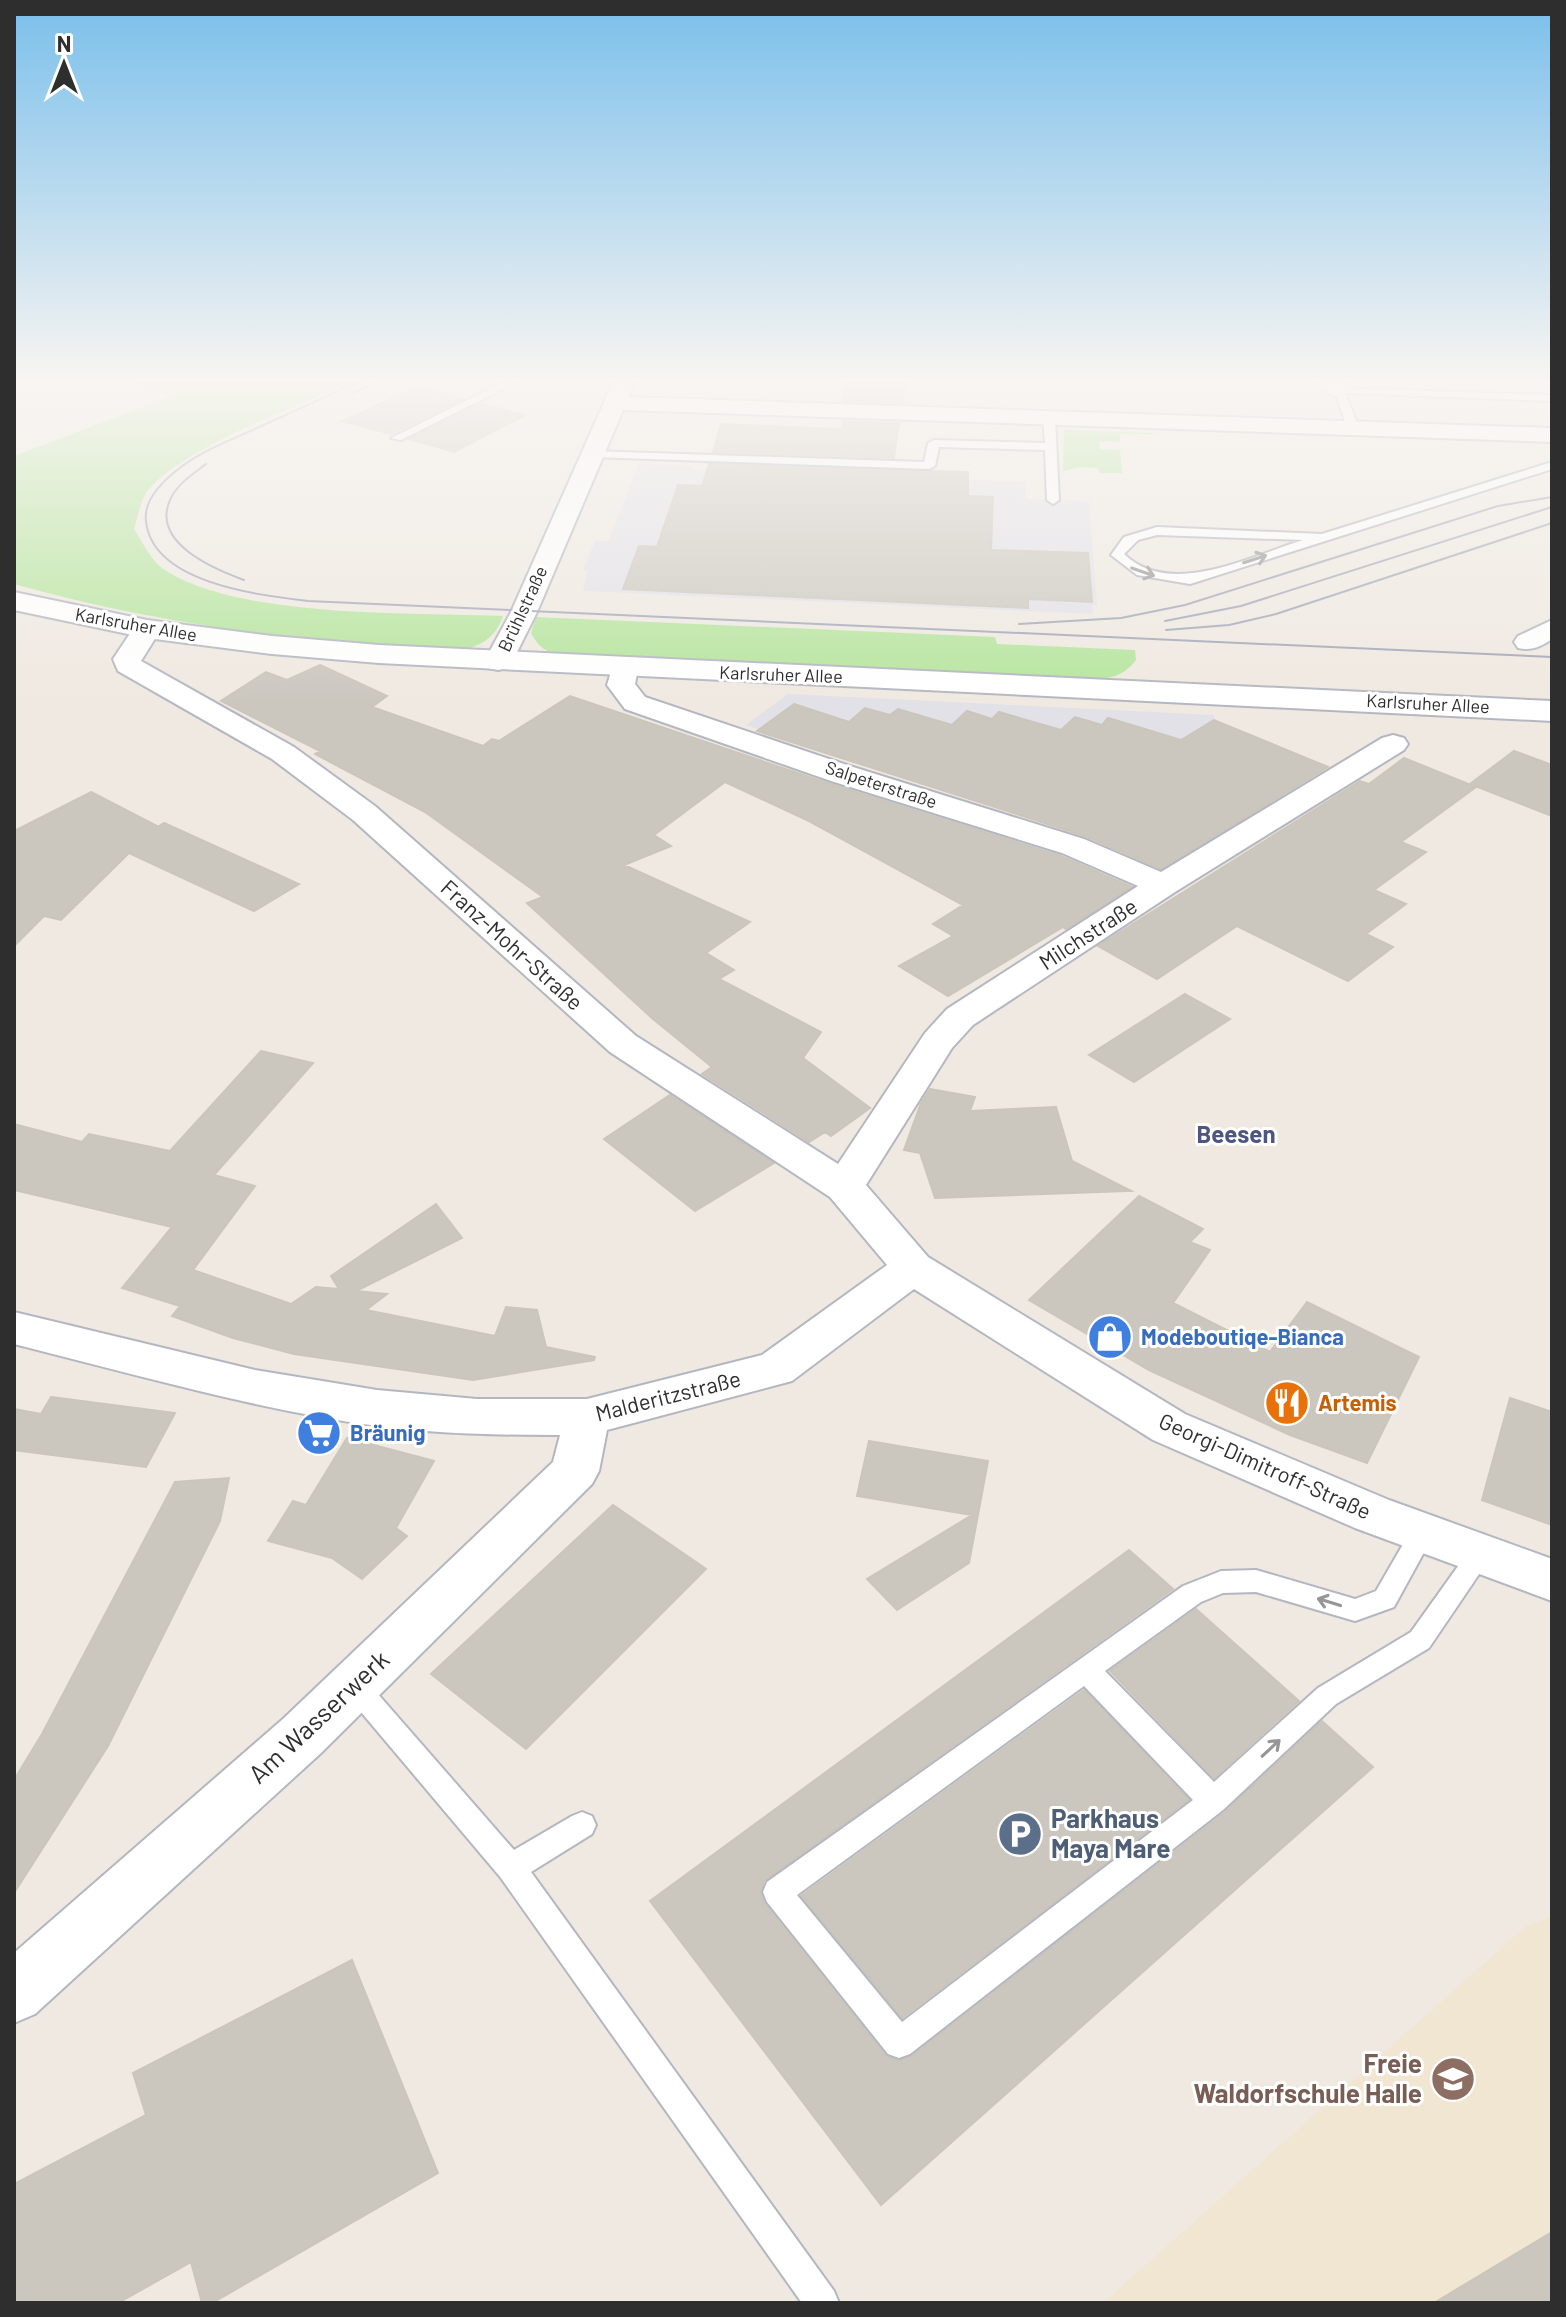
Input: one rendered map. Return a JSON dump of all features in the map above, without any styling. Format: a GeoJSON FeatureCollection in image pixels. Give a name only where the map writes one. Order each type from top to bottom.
{"type":"FeatureCollection","features":[{"type":"Feature","properties":{"kind":"street","name":"Brühlstraße"},"geometry":{"type":"LineString","coordinates":[[498,662],[524,612],[578,488]]}},
{"type":"Feature","properties":{"kind":"street","name":"Karlsruher Allee"},"geometry":{"type":"LineString","coordinates":[[14,601],[147,629],[272,645],[498,662],[1552,711]]}},
{"type":"Feature","properties":{"kind":"street"},"geometry":{"type":"LineString","coordinates":[[1528,642],[1552,628]]}},
{"type":"Feature","properties":{"kind":"street","name":"Franz-Mohr-Straße"},"geometry":{"type":"LineString","coordinates":[[147,629],[132,646],[128,665],[283,753],[364,813],[623,1044],[844,1187],[913,1268]]}},
{"type":"Feature","properties":{"kind":"street","name":"Salpeterstraße"},"geometry":{"type":"LineString","coordinates":[[624,668],[621,685],[635,703],[842,774],[1073,846],[1163,885]]}},
{"type":"Feature","properties":{"kind":"street","name":"Milchstraße"},"geometry":{"type":"LineString","coordinates":[[844,1187],[938,1041],[960,1017],[1163,885],[1393,744]]}},
{"type":"Feature","properties":{"kind":"street","name":"Malderitzstraße"},"geometry":{"type":"LineString","coordinates":[[14,1328],[255,1387],[377,1408],[477,1417],[587,1417],[776,1369],[913,1268]]}},
{"type":"Feature","properties":{"kind":"street","name":"Georgi-Dimitroff-Straße"},"geometry":{"type":"LineString","coordinates":[[913,1268],[1169,1427],[1263,1470],[1422,1534],[1552,1580]]}},
{"type":"Feature","properties":{"kind":"street","name":"Am Wasserwerk"},"geometry":{"type":"LineString","coordinates":[[14,1993],[302,1736],[575,1471],[587,1417]]}},
{"type":"Feature","properties":{"kind":"lane"},"geometry":{"type":"LineString","coordinates":[[1052,488],[1053,500]]}},
{"type":"Feature","properties":{"kind":"lane"},"geometry":{"type":"LineString","coordinates":[[1320,537],[1157,531],[1134,536],[1123,543],[1117,555],[1127,566],[1149,576],[1190,580],[1477,488]]}},
{"type":"Feature","properties":{"kind":"lane"},"geometry":{"type":"LineString","coordinates":[[1422,1534],[1385,1599],[1355,1610],[1256,1581],[1221,1582],[1192,1594],[1088,1672],[777,1892],[899,2043],[1213,1801],[1327,1696],[1420,1640],[1480,1555]]}},
{"type":"Feature","properties":{"kind":"lane"},"geometry":{"type":"LineString","coordinates":[[1088,1672],[1213,1801]]}},
{"type":"Feature","properties":{"kind":"lane"},"geometry":{"type":"LineString","coordinates":[[354,1685],[511,1868],[822,2303]]}},
{"type":"Feature","properties":{"kind":"lane"},"geometry":{"type":"LineString","coordinates":[[511,1868],[582,1825]]}},
{"type":"Feature","properties":{"kind":"shaded area"},"geometry":{"type":"Polygon","coordinates":[[[629,488],[1025,488],[1026,499],[1089,501],[1097,605],[1092,605],[1093,614],[583,591],[587,571],[583,570],[595,541],[608,541],[629,488]]]}},
{"type":"Feature","properties":{"kind":"shaded area"},"geometry":{"type":"Polygon","coordinates":[[[788,694],[1214,715],[1214,720],[1284,749],[783,738],[746,725],[788,694]]]}},
{"type":"Feature","properties":{"kind":"shaded area","name":"Freie Waldorfschule Halle"},"geometry":{"type":"Polygon","coordinates":[[[1552,1916],[1552,2303],[1103,2303],[1525,1927],[1552,1916]]]}},
{"type":"Feature","properties":{"kind":"green space"},"geometry":{"type":"Polygon","coordinates":[[[14,488],[150,488],[134,529],[162,568],[194,585],[278,605],[326,610],[503,616],[490,636],[475,646],[427,651],[198,624],[105,607],[14,584],[14,488]]]}},
{"type":"Feature","properties":{"kind":"green space"},"geometry":{"type":"Polygon","coordinates":[[[536,617],[995,637],[997,644],[1135,650],[1136,660],[1115,676],[1089,679],[563,656],[544,649],[534,638],[531,633],[536,617]]]}},
{"type":"Feature","properties":{"kind":"building"},"geometry":{"type":"Polygon","coordinates":[[[677,488],[968,488],[968,496],[993,497],[991,550],[1088,553],[1092,602],[1028,599],[1028,608],[623,589],[639,546],[657,547],[677,488]]]}},
{"type":"Feature","properties":{"kind":"building"},"geometry":{"type":"Polygon","coordinates":[[[320,665],[387,696],[372,707],[483,746],[492,739],[499,741],[570,696],[830,784],[1061,856],[1132,887],[1066,929],[1063,927],[948,996],[899,966],[953,936],[933,924],[963,905],[809,821],[725,782],[654,835],[671,846],[624,865],[750,922],[706,953],[734,970],[719,979],[821,1032],[803,1058],[870,1108],[831,1136],[825,1132],[809,1142],[702,1074],[712,1067],[653,1019],[527,903],[543,897],[425,812],[315,754],[320,751],[221,701],[266,672],[287,680],[320,665]]]}},
{"type":"Feature","properties":{"kind":"building"},"geometry":{"type":"Polygon","coordinates":[[[794,704],[849,722],[865,708],[890,715],[898,709],[952,725],[967,711],[992,719],[999,712],[1061,730],[1075,717],[1102,725],[1108,718],[1181,740],[1214,720],[1328,767],[1161,869],[1085,836],[757,731],[794,704]]]}},
{"type":"Feature","properties":{"kind":"building"},"geometry":{"type":"Polygon","coordinates":[[[1514,751],[1552,765],[1552,816],[1470,784],[1514,751]]]}},
{"type":"Feature","properties":{"kind":"building"},"geometry":{"type":"Polygon","coordinates":[[[1404,758],[1476,787],[1401,842],[1426,852],[1374,890],[1406,904],[1366,934],[1393,947],[1348,981],[1237,926],[1157,979],[1098,946],[1360,781],[1369,784],[1404,758]]]}},
{"type":"Feature","properties":{"kind":"building"},"geometry":{"type":"Polygon","coordinates":[[[91,792],[157,826],[153,830],[164,823],[299,884],[254,911],[129,853],[61,920],[44,916],[14,946],[14,831],[91,792]]]}},
{"type":"Feature","properties":{"kind":"building"},"geometry":{"type":"Polygon","coordinates":[[[1185,994],[1230,1019],[1134,1082],[1089,1055],[1185,994]]]}},
{"type":"Feature","properties":{"kind":"building"},"geometry":{"type":"Polygon","coordinates":[[[261,1051],[313,1063],[214,1175],[255,1186],[193,1270],[291,1304],[316,1287],[339,1289],[331,1276],[436,1204],[462,1238],[356,1291],[387,1294],[366,1310],[495,1336],[506,1307],[537,1310],[546,1347],[595,1357],[594,1360],[473,1380],[294,1354],[233,1338],[172,1316],[180,1306],[122,1288],[172,1227],[14,1190],[14,1124],[82,1142],[89,1134],[170,1151],[261,1051]]]}},
{"type":"Feature","properties":{"kind":"building"},"geometry":{"type":"Polygon","coordinates":[[[930,1089],[975,1097],[970,1111],[1056,1107],[1072,1161],[1131,1191],[935,1198],[920,1153],[904,1150],[921,1103],[930,1089]]]}},
{"type":"Feature","properties":{"kind":"building"},"geometry":{"type":"Polygon","coordinates":[[[670,1095],[774,1163],[695,1211],[604,1139],[670,1095]]]}},
{"type":"Feature","properties":{"kind":"building"},"geometry":{"type":"Polygon","coordinates":[[[1139,1196],[1203,1229],[1190,1242],[1210,1250],[1173,1303],[1270,1352],[1307,1302],[1419,1357],[1367,1463],[1290,1435],[1149,1370],[1029,1300],[1139,1196]]]}},
{"type":"Feature","properties":{"kind":"building"},"geometry":{"type":"Polygon","coordinates":[[[51,1397],[175,1413],[146,1467],[14,1450],[14,1409],[41,1414],[51,1397]]]}},
{"type":"Feature","properties":{"kind":"building"},"geometry":{"type":"Polygon","coordinates":[[[1510,1398],[1552,1412],[1552,1525],[1482,1500],[1510,1398]]]}},
{"type":"Feature","properties":{"kind":"building"},"geometry":{"type":"Polygon","coordinates":[[[347,1438],[434,1461],[396,1528],[407,1536],[362,1579],[332,1558],[268,1541],[293,1501],[306,1505],[347,1438]]]}},
{"type":"Feature","properties":{"kind":"building"},"geometry":{"type":"Polygon","coordinates":[[[869,1441],[988,1461],[969,1563],[897,1610],[867,1579],[972,1515],[857,1496],[869,1441]]]}},
{"type":"Feature","properties":{"kind":"building"},"geometry":{"type":"Polygon","coordinates":[[[229,1478],[220,1521],[108,1746],[14,1893],[14,1780],[42,1734],[175,1482],[229,1478]]]}},
{"type":"Feature","properties":{"kind":"building"},"geometry":{"type":"Polygon","coordinates":[[[613,1505],[706,1569],[526,1749],[431,1674],[613,1505]]]}},
{"type":"Feature","properties":{"kind":"building"},"geometry":{"type":"Polygon","coordinates":[[[1129,1550],[1173,1589],[764,1881],[760,1893],[765,1904],[886,2056],[898,2061],[912,2056],[1225,1812],[1322,1721],[1373,1767],[881,2205],[650,1901],[1129,1550]]]}},
{"type":"Feature","properties":{"kind":"building"},"geometry":{"type":"Polygon","coordinates":[[[1196,1609],[1299,1701],[1214,1778],[1110,1671],[1196,1609]]]}},
{"type":"Feature","properties":{"kind":"building"},"geometry":{"type":"Polygon","coordinates":[[[1084,1690],[1189,1800],[902,2018],[801,1896],[1084,1690]]]}},
{"type":"Feature","properties":{"kind":"building"},"geometry":{"type":"Polygon","coordinates":[[[352,1960],[438,2173],[212,2303],[202,2303],[191,2262],[118,2303],[14,2303],[14,2184],[146,2115],[133,2073],[352,1960]]]}},
{"type":"Feature","properties":{"kind":"building"},"geometry":{"type":"Polygon","coordinates":[[[1552,2232],[1552,2303],[1434,2303],[1552,2232]]]}},
{"type":"Feature","properties":{"kind":"tram line"},"geometry":{"type":"LineString","coordinates":[[159,488],[148,505],[146,521],[153,542],[167,559],[210,582],[262,595],[308,601],[1552,657]]}},
{"type":"Feature","properties":{"kind":"tram line"},"geometry":{"type":"LineString","coordinates":[[178,488],[170,500],[166,515],[169,529],[177,541],[202,561],[244,580]]}},
{"type":"Feature","properties":{"kind":"tram line"},"geometry":{"type":"LineString","coordinates":[[1019,624],[1121,618],[1185,605],[1498,506],[1552,497]]}},
{"type":"Feature","properties":{"kind":"tram line"},"geometry":{"type":"LineString","coordinates":[[1165,621],[1241,606],[1552,507]]}},
{"type":"Feature","properties":{"kind":"tram line"},"geometry":{"type":"LineString","coordinates":[[1166,630],[1229,625],[1276,614],[1552,523]]}},
{"type":"Feature","properties":{"kind":"place","name":"Modeboutiqe-Bianca"},"geometry":{"type":"Point","coordinates":[1110,1337]}},
{"type":"Feature","properties":{"kind":"place","name":"Artemis"},"geometry":{"type":"Point","coordinates":[1287,1403]}},
{"type":"Feature","properties":{"kind":"place","name":"Bräunig"},"geometry":{"type":"Point","coordinates":[319,1433]}},
{"type":"Feature","properties":{"kind":"place","name":"Parkhaus Maya Mare"},"geometry":{"type":"Point","coordinates":[1020,1834]}},
{"type":"Feature","properties":{"kind":"place","name":"Freie Waldorfschule Halle"},"geometry":{"type":"Point","coordinates":[1453,2079]}},
{"type":"Feature","properties":{"kind":"district","name":"Beesen"},"geometry":{"type":"Point","coordinates":[1236,1135]}}]}
